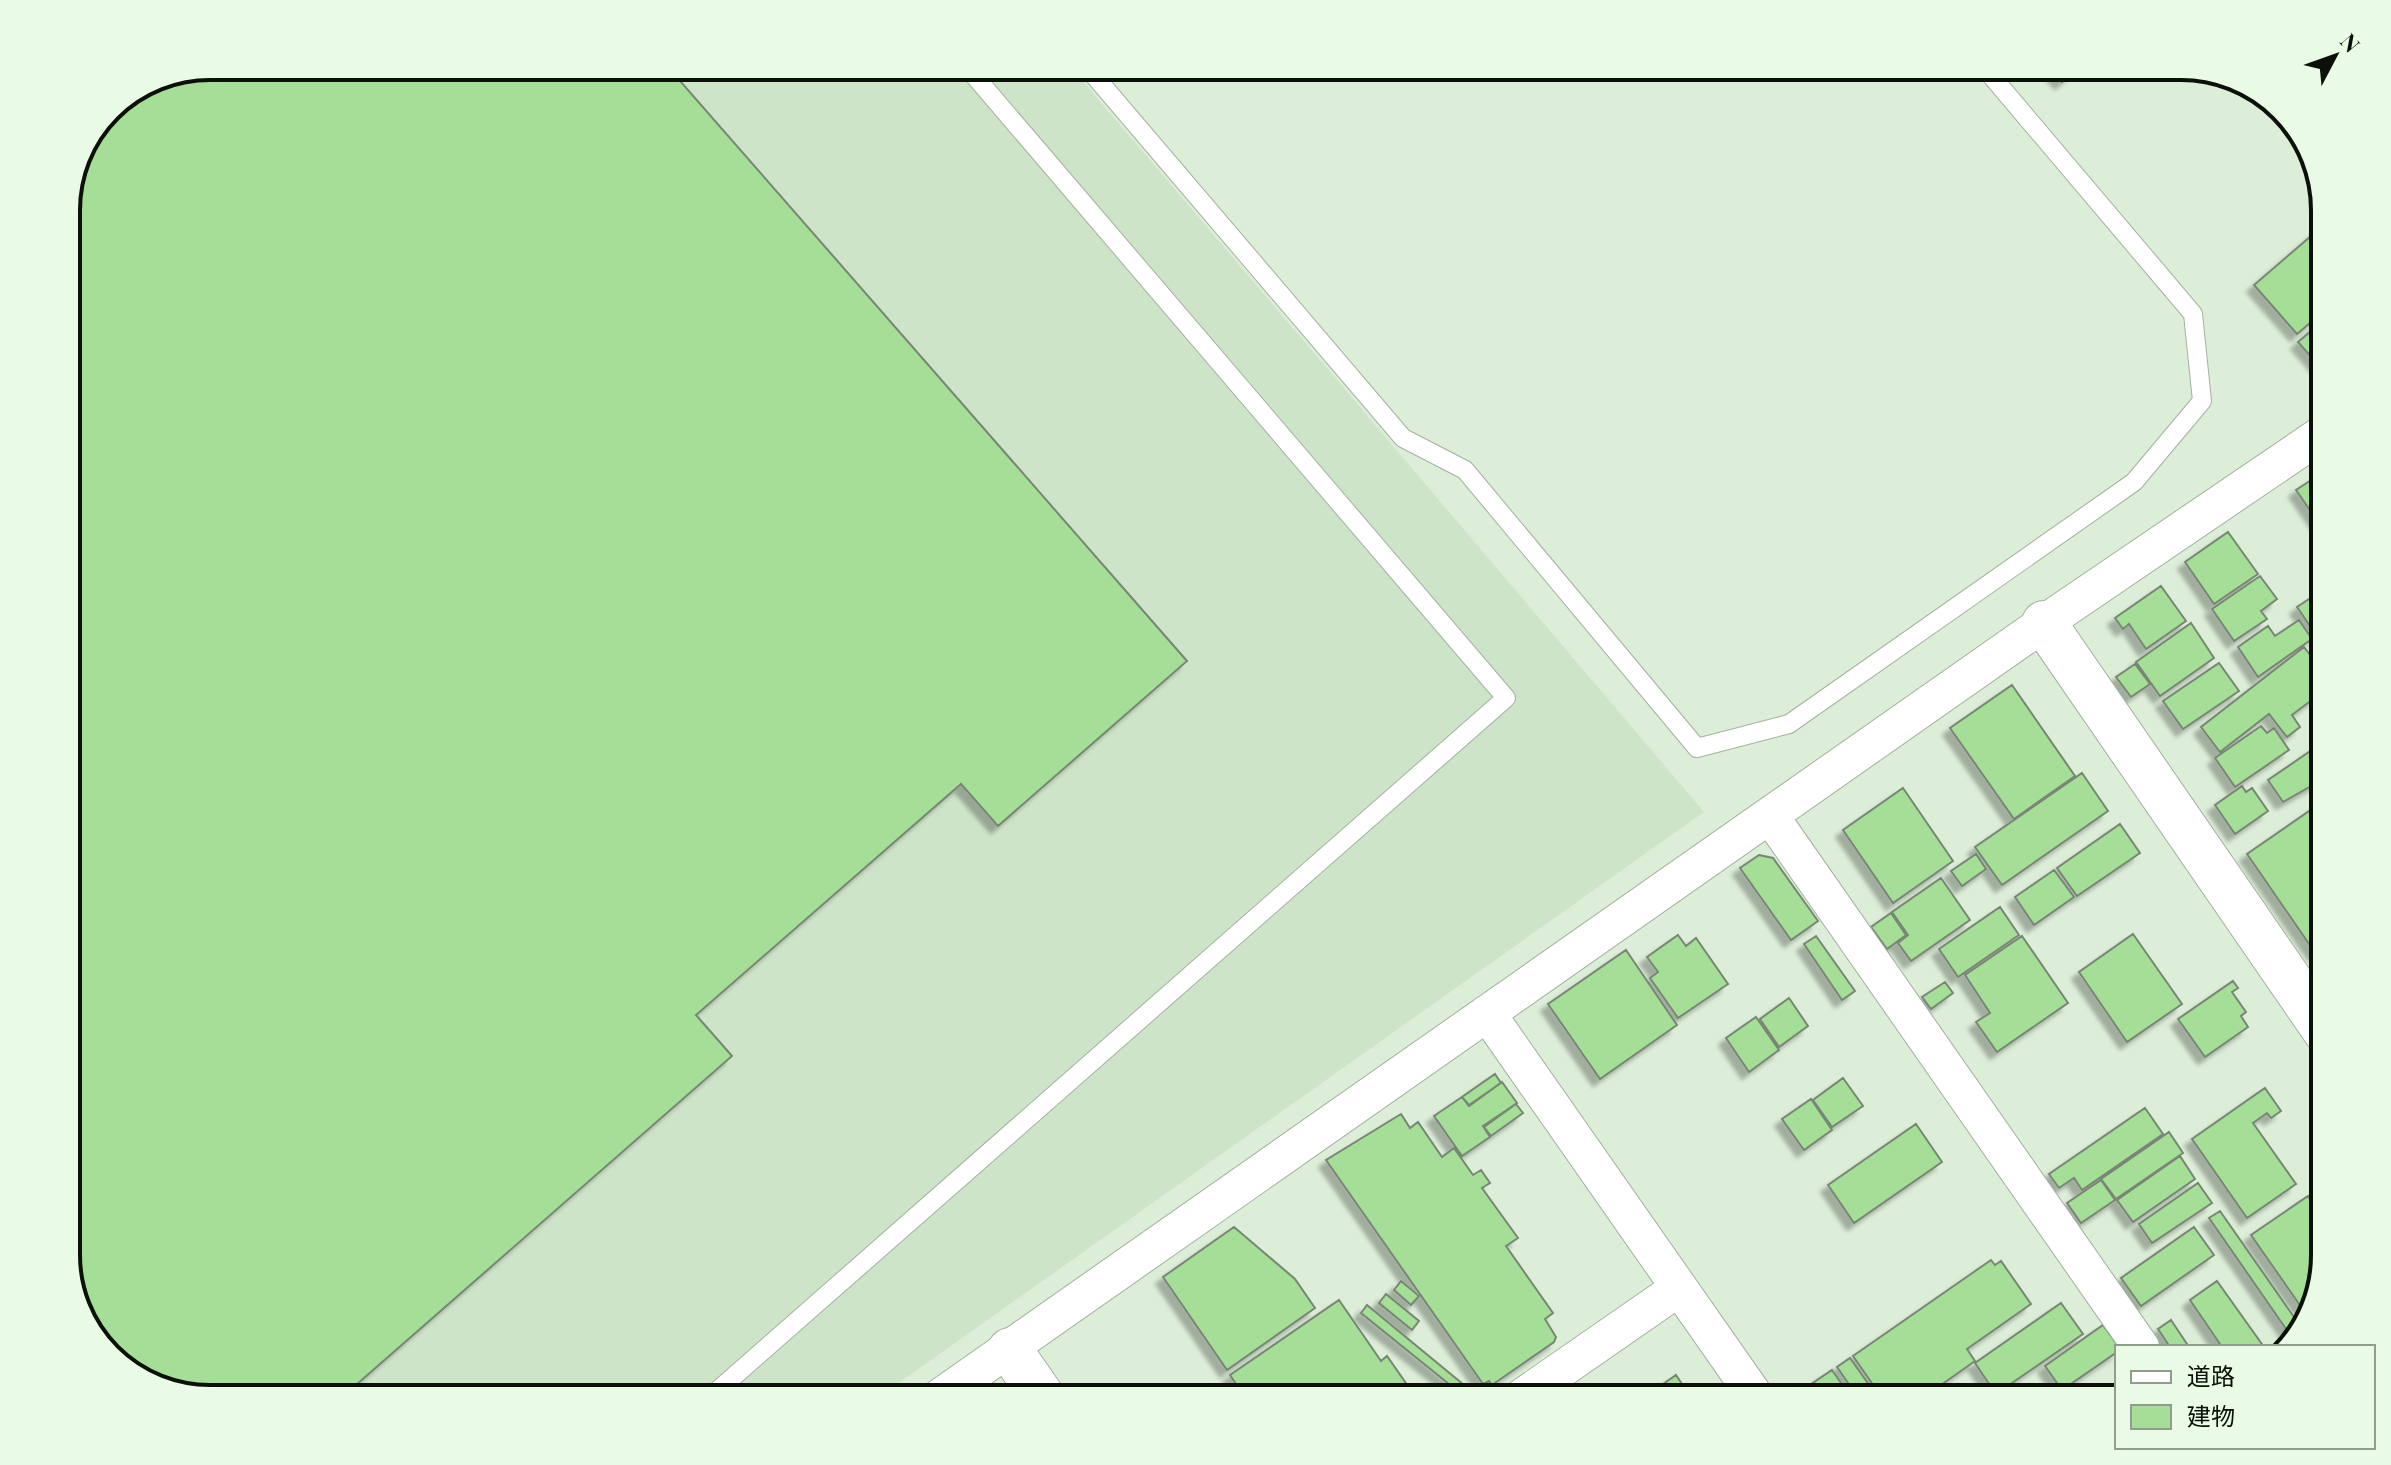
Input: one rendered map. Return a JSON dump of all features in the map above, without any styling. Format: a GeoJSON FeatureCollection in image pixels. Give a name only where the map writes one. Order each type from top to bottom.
{"type":"FeatureCollection","features":[{"type":"Feature","properties":{"kind":"street"},"geometry":{"type":"LineString","coordinates":[[958,1385],[2044,623],[2311,442]]}},
{"type":"Feature","properties":{"kind":"street"},"geometry":{"type":"LineString","coordinates":[[2044,623],[2311,1011]]}},
{"type":"Feature","properties":{"kind":"street"},"geometry":{"type":"LineString","coordinates":[[1771,817],[2140,1345]]}},
{"type":"Feature","properties":{"kind":"street"},"geometry":{"type":"LineString","coordinates":[[1487,1013],[1747,1385]]}},
{"type":"Feature","properties":{"kind":"street"},"geometry":{"type":"LineString","coordinates":[[1539,1385],[1679,1288]]}},
{"type":"Feature","properties":{"kind":"street"},"geometry":{"type":"LineString","coordinates":[[1010,1350],[1034,1385]]}},
{"type":"Feature","properties":{"kind":"lane"},"geometry":{"type":"LineString","coordinates":[[724,1385],[1506,698],[978,80]]}},
{"type":"Feature","properties":{"kind":"lane"},"geometry":{"type":"LineString","coordinates":[[1098,80],[1403,438],[1465,470],[1697,748],[1789,724],[2134,482],[2202,401],[2193,314],[1995,80]]}},
{"type":"Feature","properties":{"kind":"shaded area"},"geometry":{"type":"Polygon","coordinates":[[[1082,80],[1704,812],[896,1385],[210,1385],[177,1381],[161,1375],[131,1358],[107,1334],[87,1296],[80,1263],[80,202],[84,177],[93,153],[124,112],[145,97],[193,81],[1082,80]]]}},
{"type":"Feature","properties":{"kind":"building"},"geometry":{"type":"Polygon","coordinates":[[[210,80],[679,80],[1187,661],[998,826],[961,784],[696,1015],[732,1056],[356,1385],[210,1385],[177,1381],[145,1368],[131,1358],[97,1320],[87,1296],[80,1263],[80,202],[84,177],[93,153],[124,112],[145,97],[169,87],[210,80]]]}},
{"type":"Feature","properties":{"kind":"building"},"geometry":{"type":"Polygon","coordinates":[[[2311,236],[2311,322],[2297,334],[2254,285],[2311,236]]]}},
{"type":"Feature","properties":{"kind":"building"},"geometry":{"type":"Polygon","coordinates":[[[2311,331],[2311,357],[2298,342],[2311,331]]]}},
{"type":"Feature","properties":{"kind":"building"},"geometry":{"type":"Polygon","coordinates":[[[2311,480],[2311,512],[2296,490],[2311,480]]]}},
{"type":"Feature","properties":{"kind":"building"},"geometry":{"type":"Polygon","coordinates":[[[2228,532],[2258,574],[2214,604],[2185,562],[2228,532]]]}},
{"type":"Feature","properties":{"kind":"building"},"geometry":{"type":"Polygon","coordinates":[[[2260,576],[2277,599],[2261,611],[2267,619],[2234,641],[2212,609],[2260,576]]]}},
{"type":"Feature","properties":{"kind":"building"},"geometry":{"type":"Polygon","coordinates":[[[2161,586],[2186,621],[2146,649],[2129,624],[2123,629],[2115,618],[2161,586]]]}},
{"type":"Feature","properties":{"kind":"building"},"geometry":{"type":"Polygon","coordinates":[[[2311,598],[2311,628],[2297,607],[2311,598]]]}},
{"type":"Feature","properties":{"kind":"building"},"geometry":{"type":"Polygon","coordinates":[[[2299,620],[2311,640],[2258,677],[2238,647],[2268,626],[2275,636],[2299,620]]]}},
{"type":"Feature","properties":{"kind":"building"},"geometry":{"type":"Polygon","coordinates":[[[2191,623],[2214,658],[2160,696],[2136,662],[2191,623]]]}},
{"type":"Feature","properties":{"kind":"building"},"geometry":{"type":"Polygon","coordinates":[[[2304,647],[2311,656],[2311,701],[2292,715],[2300,727],[2287,737],[2269,714],[2220,752],[2201,727],[2304,647]]]}},
{"type":"Feature","properties":{"kind":"building"},"geometry":{"type":"Polygon","coordinates":[[[2219,663],[2239,691],[2183,729],[2163,701],[2219,663]]]}},
{"type":"Feature","properties":{"kind":"building"},"geometry":{"type":"Polygon","coordinates":[[[2135,664],[2150,684],[2131,697],[2116,677],[2135,664]]]}},
{"type":"Feature","properties":{"kind":"building"},"geometry":{"type":"Polygon","coordinates":[[[2012,685],[2075,776],[2014,819],[1950,728],[2012,685]]]}},
{"type":"Feature","properties":{"kind":"building"},"geometry":{"type":"Polygon","coordinates":[[[2261,726],[2267,733],[2274,728],[2289,750],[2235,787],[2215,758],[2261,726]]]}},
{"type":"Feature","properties":{"kind":"building"},"geometry":{"type":"Polygon","coordinates":[[[2311,751],[2311,786],[2283,802],[2268,780],[2311,751]]]}},
{"type":"Feature","properties":{"kind":"building"},"geometry":{"type":"Polygon","coordinates":[[[2082,773],[2108,811],[2002,885],[1975,847],[2082,773]]]}},
{"type":"Feature","properties":{"kind":"building"},"geometry":{"type":"Polygon","coordinates":[[[2242,786],[2246,792],[2252,788],[2268,811],[2235,834],[2215,805],[2242,786]]]}},
{"type":"Feature","properties":{"kind":"building"},"geometry":{"type":"Polygon","coordinates":[[[1903,788],[1953,861],[1893,903],[1843,830],[1903,788]]]}},
{"type":"Feature","properties":{"kind":"building"},"geometry":{"type":"Polygon","coordinates":[[[2311,810],[2311,947],[2247,854],[2311,810]]]}},
{"type":"Feature","properties":{"kind":"building"},"geometry":{"type":"Polygon","coordinates":[[[2120,824],[2140,853],[2077,896],[2057,868],[2120,824]]]}},
{"type":"Feature","properties":{"kind":"building"},"geometry":{"type":"Polygon","coordinates":[[[1976,854],[1986,869],[1962,886],[1951,871],[1976,854]]]}},
{"type":"Feature","properties":{"kind":"building"},"geometry":{"type":"Polygon","coordinates":[[[1759,855],[1773,858],[1818,921],[1791,940],[1740,868],[1759,855]]]}},
{"type":"Feature","properties":{"kind":"building"},"geometry":{"type":"Polygon","coordinates":[[[2054,870],[2074,897],[2034,925],[2015,897],[2054,870]]]}},
{"type":"Feature","properties":{"kind":"building"},"geometry":{"type":"Polygon","coordinates":[[[1941,878],[1970,920],[1911,961],[1898,943],[1908,935],[1892,912],[1941,878]]]}},
{"type":"Feature","properties":{"kind":"building"},"geometry":{"type":"Polygon","coordinates":[[[2000,907],[2019,935],[1958,977],[1939,949],[2000,907]]]}},
{"type":"Feature","properties":{"kind":"building"},"geometry":{"type":"Polygon","coordinates":[[[1891,913],[1906,935],[1887,949],[1871,927],[1891,913]]]}},
{"type":"Feature","properties":{"kind":"building"},"geometry":{"type":"Polygon","coordinates":[[[2133,934],[2182,1004],[2127,1042],[2079,972],[2133,934]]]}},
{"type":"Feature","properties":{"kind":"building"},"geometry":{"type":"Polygon","coordinates":[[[1678,935],[1686,946],[1696,938],[1728,984],[1678,1018],[1650,978],[1658,972],[1647,957],[1678,935]]]}},
{"type":"Feature","properties":{"kind":"building"},"geometry":{"type":"Polygon","coordinates":[[[1816,936],[1855,991],[1842,1000],[1804,944],[1816,936]]]}},
{"type":"Feature","properties":{"kind":"building"},"geometry":{"type":"Polygon","coordinates":[[[2022,936],[2068,1003],[1997,1052],[1976,1022],[1990,1013],[1965,975],[2022,936]]]}},
{"type":"Feature","properties":{"kind":"building"},"geometry":{"type":"Polygon","coordinates":[[[1626,950],[1677,1025],[1600,1079],[1548,1004],[1626,950]]]}},
{"type":"Feature","properties":{"kind":"building"},"geometry":{"type":"Polygon","coordinates":[[[2233,981],[2238,988],[2232,992],[2246,1012],[2241,1016],[2248,1027],[2205,1057],[2178,1019],[2233,981]]]}},
{"type":"Feature","properties":{"kind":"building"},"geometry":{"type":"Polygon","coordinates":[[[1945,982],[1953,993],[1931,1009],[1922,997],[1945,982]]]}},
{"type":"Feature","properties":{"kind":"building"},"geometry":{"type":"Polygon","coordinates":[[[1789,998],[1808,1026],[1779,1047],[1760,1019],[1789,998]]]}},
{"type":"Feature","properties":{"kind":"building"},"geometry":{"type":"Polygon","coordinates":[[[1756,1017],[1779,1050],[1749,1072],[1726,1038],[1756,1017]]]}},
{"type":"Feature","properties":{"kind":"building"},"geometry":{"type":"Polygon","coordinates":[[[1495,1074],[1501,1083],[1469,1105],[1462,1097],[1495,1074]]]}},
{"type":"Feature","properties":{"kind":"building"},"geometry":{"type":"Polygon","coordinates":[[[1843,1078],[1863,1106],[1832,1127],[1813,1100],[1843,1078]]]}},
{"type":"Feature","properties":{"kind":"building"},"geometry":{"type":"Polygon","coordinates":[[[1502,1082],[1517,1103],[1483,1126],[1490,1137],[1462,1156],[1434,1116],[1462,1097],[1469,1106],[1502,1082]]]}},
{"type":"Feature","properties":{"kind":"building"},"geometry":{"type":"Polygon","coordinates":[[[2265,1088],[2281,1111],[2271,1118],[2267,1113],[2253,1123],[2296,1184],[2247,1218],[2192,1139],[2265,1088]]]}},
{"type":"Feature","properties":{"kind":"building"},"geometry":{"type":"Polygon","coordinates":[[[1811,1099],[1832,1130],[1804,1150],[1782,1119],[1811,1099]]]}},
{"type":"Feature","properties":{"kind":"building"},"geometry":{"type":"Polygon","coordinates":[[[1516,1104],[1523,1113],[1491,1136],[1484,1127],[1516,1104]]]}},
{"type":"Feature","properties":{"kind":"building"},"geometry":{"type":"Polygon","coordinates":[[[2145,1108],[2163,1134],[2082,1190],[2074,1178],[2059,1188],[2049,1174],[2145,1108]]]}},
{"type":"Feature","properties":{"kind":"building"},"geometry":{"type":"Polygon","coordinates":[[[1401,1114],[1410,1128],[1418,1122],[1442,1157],[1454,1148],[1473,1175],[1481,1170],[1490,1183],[1482,1188],[1518,1238],[1506,1246],[1553,1313],[1545,1319],[1556,1337],[1554,1342],[1492,1385],[1489,1381],[1483,1384],[1326,1160],[1401,1114]]]}},
{"type":"Feature","properties":{"kind":"building"},"geometry":{"type":"Polygon","coordinates":[[[1916,1124],[1942,1162],[1854,1223],[1828,1185],[1916,1124]]]}},
{"type":"Feature","properties":{"kind":"building"},"geometry":{"type":"Polygon","coordinates":[[[2169,1132],[2183,1153],[2116,1199],[2101,1179],[2169,1132]]]}},
{"type":"Feature","properties":{"kind":"building"},"geometry":{"type":"Polygon","coordinates":[[[2180,1156],[2195,1179],[2133,1222],[2117,1200],[2180,1156]]]}},
{"type":"Feature","properties":{"kind":"building"},"geometry":{"type":"Polygon","coordinates":[[[2101,1180],[2115,1200],[2081,1223],[2067,1203],[2101,1180]]]}},
{"type":"Feature","properties":{"kind":"building"},"geometry":{"type":"Polygon","coordinates":[[[2198,1183],[2212,1203],[2152,1243],[2139,1224],[2198,1183]]]}},
{"type":"Feature","properties":{"kind":"building"},"geometry":{"type":"Polygon","coordinates":[[[2308,1196],[2311,1200],[2310,1272],[2300,1306],[2251,1235],[2308,1196]]]}},
{"type":"Feature","properties":{"kind":"building"},"geometry":{"type":"Polygon","coordinates":[[[2220,1211],[2295,1318],[2287,1330],[2209,1218],[2220,1211]]]}},
{"type":"Feature","properties":{"kind":"building"},"geometry":{"type":"Polygon","coordinates":[[[1234,1227],[1295,1279],[1315,1308],[1227,1370],[1163,1277],[1234,1227]]]}},
{"type":"Feature","properties":{"kind":"building"},"geometry":{"type":"Polygon","coordinates":[[[2194,1227],[2214,1255],[2141,1306],[2121,1278],[2194,1227]]]}},
{"type":"Feature","properties":{"kind":"building"},"geometry":{"type":"Polygon","coordinates":[[[1991,1260],[1995,1265],[2001,1261],[2031,1304],[1967,1349],[1975,1361],[1941,1385],[1873,1385],[1853,1356],[1991,1260]]]}},
{"type":"Feature","properties":{"kind":"building"},"geometry":{"type":"Polygon","coordinates":[[[1401,1281],[1419,1296],[1411,1305],[1394,1290],[1401,1281]]]}},
{"type":"Feature","properties":{"kind":"building"},"geometry":{"type":"Polygon","coordinates":[[[2217,1281],[2263,1345],[2221,1345],[2190,1300],[2217,1281]]]}},
{"type":"Feature","properties":{"kind":"building"},"geometry":{"type":"Polygon","coordinates":[[[1386,1294],[1419,1321],[1412,1330],[1379,1303],[1386,1294]]]}},
{"type":"Feature","properties":{"kind":"building"},"geometry":{"type":"Polygon","coordinates":[[[1339,1300],[1381,1361],[1387,1356],[1407,1385],[1237,1385],[1230,1375],[1339,1300]]]}},
{"type":"Feature","properties":{"kind":"building"},"geometry":{"type":"Polygon","coordinates":[[[2061,1303],[2083,1334],[2009,1385],[1990,1385],[1975,1363],[2061,1303]]]}},
{"type":"Feature","properties":{"kind":"building"},"geometry":{"type":"Polygon","coordinates":[[[1367,1305],[1464,1385],[1450,1385],[1361,1313],[1367,1305]]]}},
{"type":"Feature","properties":{"kind":"building"},"geometry":{"type":"Polygon","coordinates":[[[2171,1320],[2188,1345],[2169,1345],[2158,1329],[2171,1320]]]}},
{"type":"Feature","properties":{"kind":"building"},"geometry":{"type":"Polygon","coordinates":[[[2103,1325],[2118,1345],[2115,1345],[2115,1353],[2069,1385],[2058,1385],[2045,1366],[2103,1325]]]}},
{"type":"Feature","properties":{"kind":"building"},"geometry":{"type":"Polygon","coordinates":[[[1850,1358],[1869,1385],[1849,1385],[1837,1367],[1850,1358]]]}},
{"type":"Feature","properties":{"kind":"building"},"geometry":{"type":"Polygon","coordinates":[[[1832,1370],[1842,1385],[1810,1385],[1832,1370]]]}},
{"type":"Feature","properties":{"kind":"building"},"geometry":{"type":"Polygon","coordinates":[[[1676,1375],[1683,1385],[1662,1385],[1676,1375]]]}}]}
